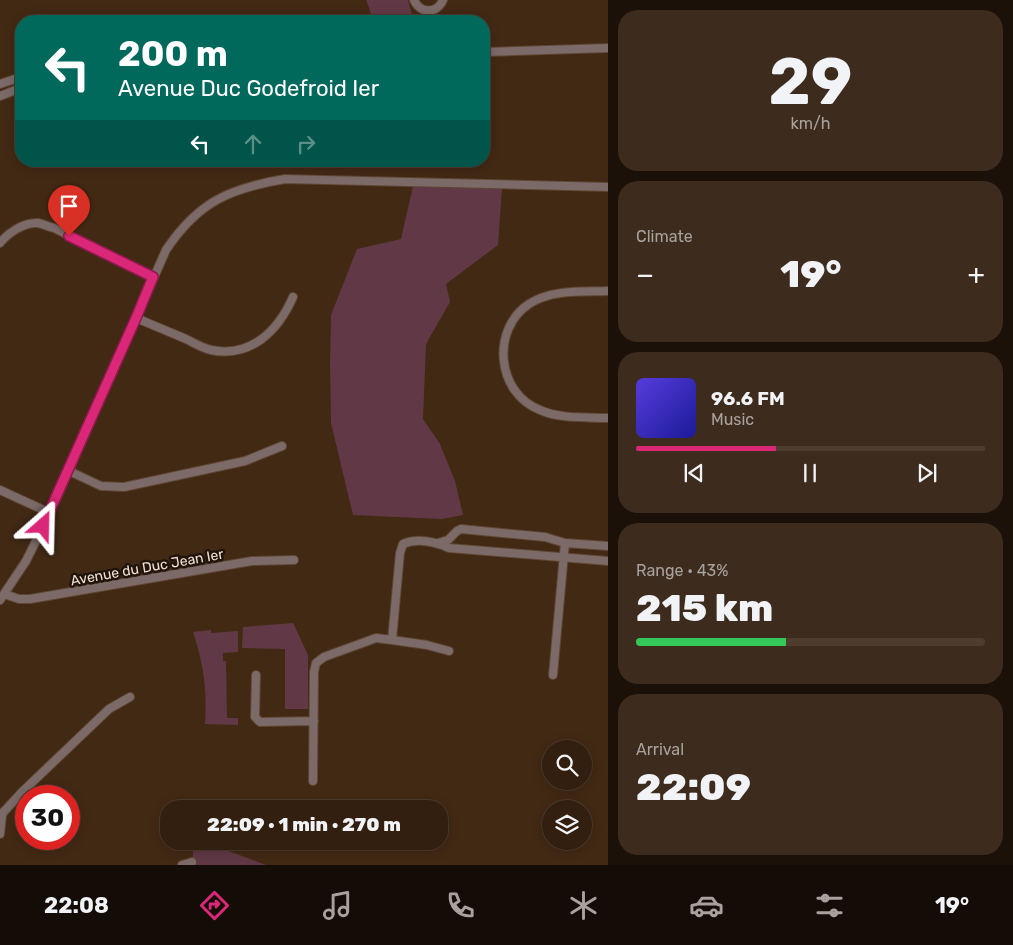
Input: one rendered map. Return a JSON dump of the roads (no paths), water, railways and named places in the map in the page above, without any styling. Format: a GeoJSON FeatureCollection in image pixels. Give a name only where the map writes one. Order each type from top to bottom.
{"type":"FeatureCollection","features":[{"type":"Feature","properties":{"kind":"street"},"geometry":{"type":"LineString","coordinates":[[414,0],[417,6],[426,11],[436,9],[442,0]]}},
{"type":"Feature","properties":{"kind":"street"},"geometry":{"type":"LineString","coordinates":[[426,11],[426,15]]}},
{"type":"Feature","properties":{"kind":"street"},"geometry":{"type":"LineString","coordinates":[[490,52],[608,48]]}},
{"type":"Feature","properties":{"kind":"street"},"geometry":{"type":"LineString","coordinates":[[0,84],[15,79]]}},
{"type":"Feature","properties":{"kind":"street"},"geometry":{"type":"LineString","coordinates":[[0,96],[15,90]]}},
{"type":"Feature","properties":{"kind":"street"},"geometry":{"type":"LineString","coordinates":[[2,597],[26,561],[50,513],[153,277],[171,242],[192,217],[215,200],[228,193],[255,184],[286,180],[608,187]]}},
{"type":"Feature","properties":{"kind":"street"},"geometry":{"type":"LineString","coordinates":[[0,243],[16,229],[38,223],[54,228],[153,277]]}},
{"type":"Feature","properties":{"kind":"street"},"geometry":{"type":"LineString","coordinates":[[608,292],[556,294],[530,303],[517,314],[509,329],[504,344],[503,358],[512,388],[527,404],[553,414],[608,418]]}},
{"type":"Feature","properties":{"kind":"street"},"geometry":{"type":"LineString","coordinates":[[136,318],[209,349],[238,351],[264,338],[286,312],[293,297]]}},
{"type":"Feature","properties":{"kind":"street"},"geometry":{"type":"LineString","coordinates":[[69,471],[101,486],[124,487],[245,461],[282,446]]}},
{"type":"Feature","properties":{"kind":"street"},"geometry":{"type":"LineString","coordinates":[[0,490],[50,513]]}},
{"type":"Feature","properties":{"kind":"street"},"geometry":{"type":"LineString","coordinates":[[438,543],[448,540],[457,531],[462,530],[545,538],[565,543],[608,546]]}},
{"type":"Feature","properties":{"kind":"street"},"geometry":{"type":"LineString","coordinates":[[392,640],[400,553],[403,544],[410,540],[438,543],[449,548],[608,561]]}},
{"type":"Feature","properties":{"kind":"street"},"geometry":{"type":"LineString","coordinates":[[553,675],[565,543]]}},
{"type":"Feature","properties":{"kind":"street","name":"Avenue du Duc Jean Ier"},"geometry":{"type":"LineString","coordinates":[[2,597],[30,600],[252,561],[294,560]]}},
{"type":"Feature","properties":{"kind":"street"},"geometry":{"type":"LineString","coordinates":[[312,780],[314,672],[316,663],[324,657],[376,638],[449,651]]}},
{"type":"Feature","properties":{"kind":"street"},"geometry":{"type":"LineString","coordinates":[[256,675],[255,718],[260,722],[314,721]]}},
{"type":"Feature","properties":{"kind":"street"},"geometry":{"type":"LineString","coordinates":[[0,834],[1,815],[10,804],[109,709],[130,697]]}},
{"type":"Feature","properties":{"kind":"street"},"geometry":{"type":"LineString","coordinates":[[182,865],[192,862]]}}]}
